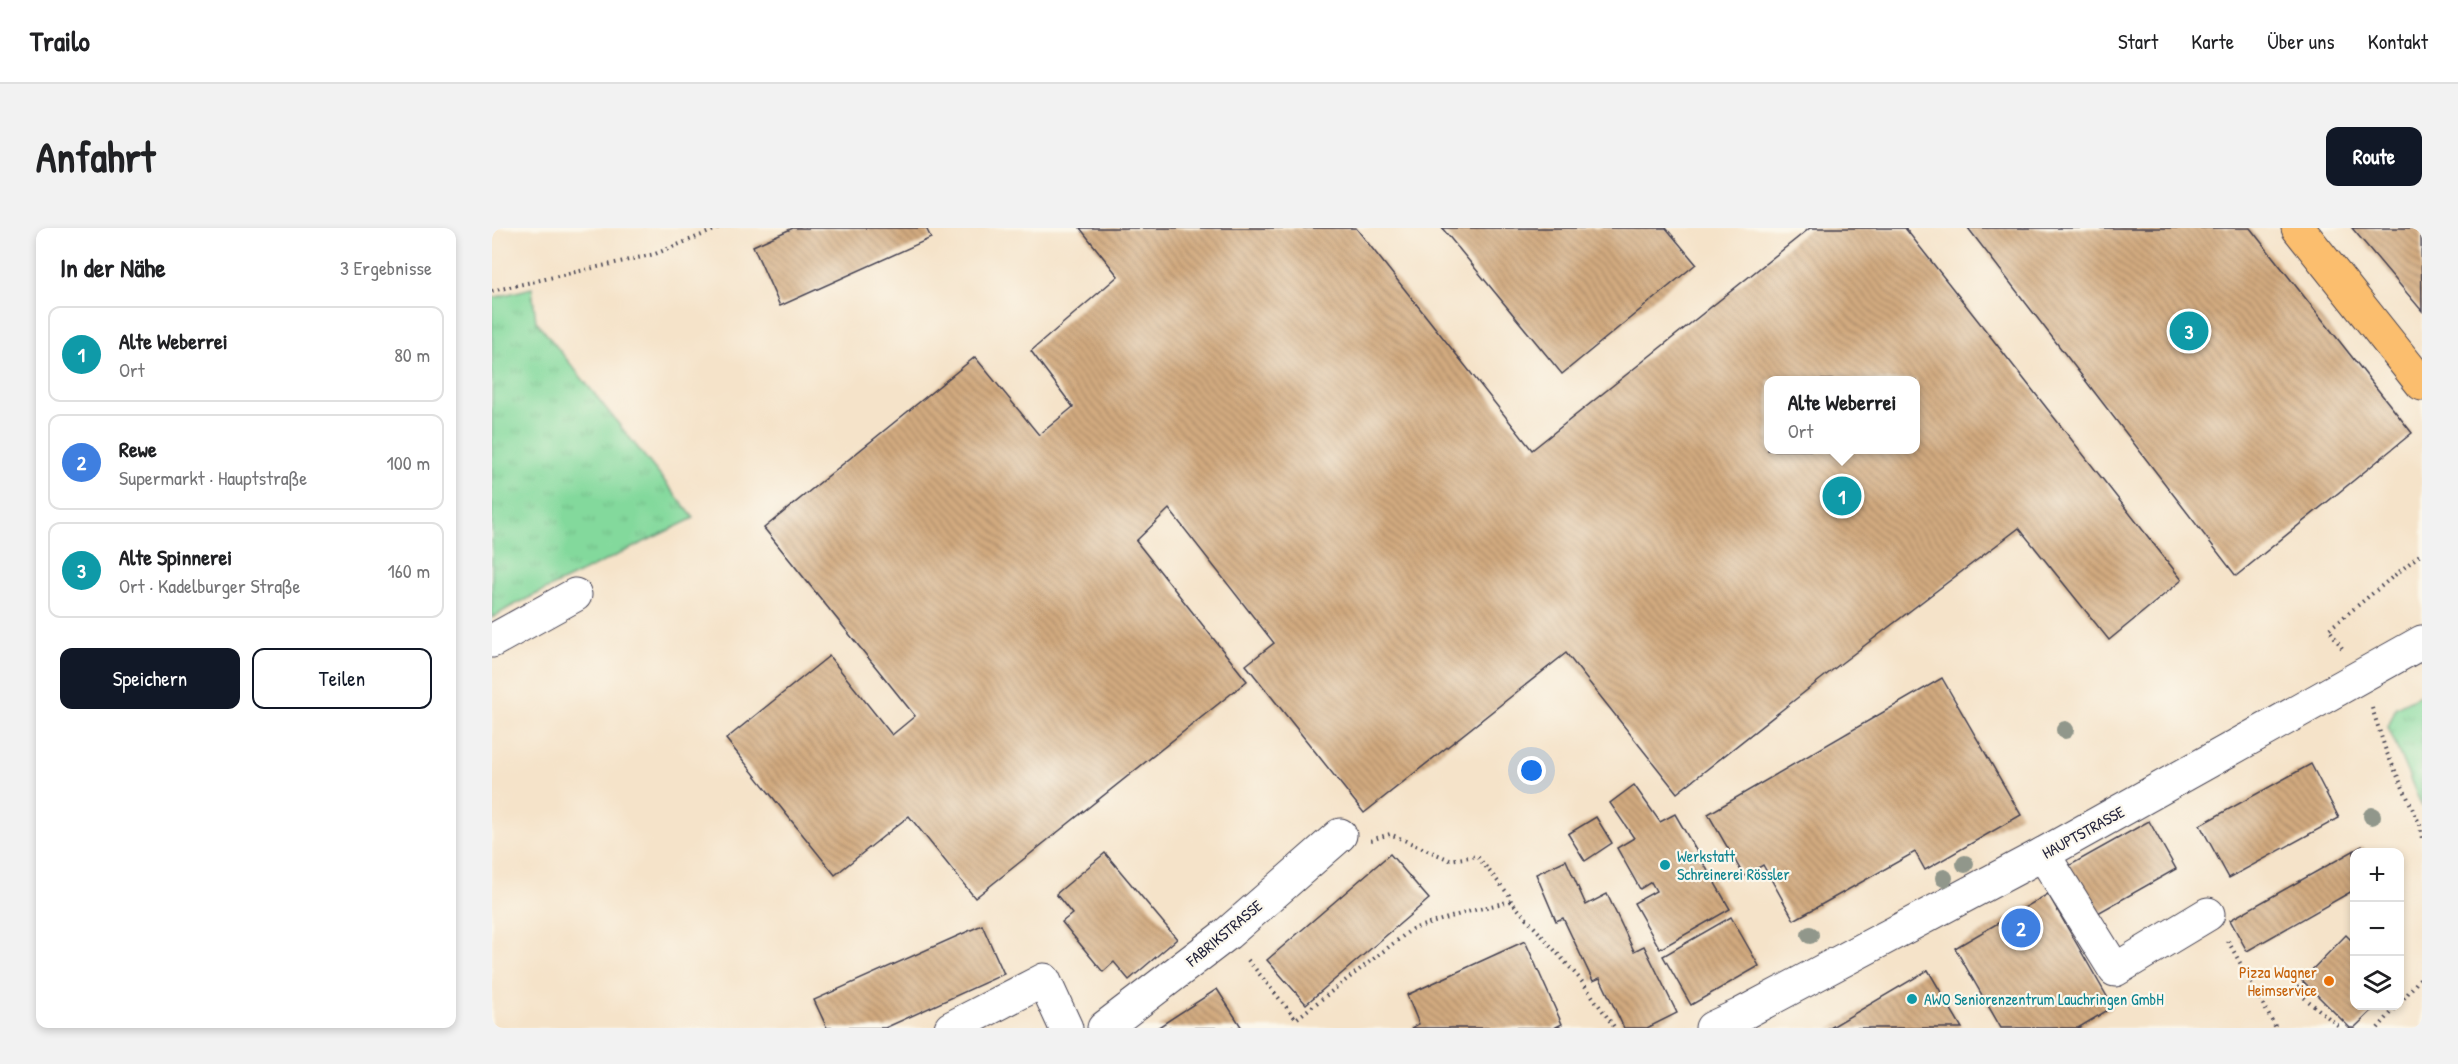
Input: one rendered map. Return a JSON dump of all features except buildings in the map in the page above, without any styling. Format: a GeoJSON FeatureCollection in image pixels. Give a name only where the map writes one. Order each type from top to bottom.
{"type":"FeatureCollection","features":[{"type":"Feature","properties":{"kind":"main road"},"geometry":{"type":"LineString","coordinates":[[2298,228],[2422,384]]}},
{"type":"Feature","properties":{"kind":"street"},"geometry":{"type":"LineString","coordinates":[[492,641],[575,595]]}},
{"type":"Feature","properties":{"kind":"street","name":"HAUPTSTRASSE"},"geometry":{"type":"LineString","coordinates":[[1733,1024],[2422,642]]}},
{"type":"Feature","properties":{"kind":"street","name":"FABRIKSTRASSE"},"geometry":{"type":"LineString","coordinates":[[1104,1028],[1227,934],[1340,835]]}},
{"type":"Feature","properties":{"kind":"street"},"geometry":{"type":"LineString","coordinates":[[2043,854],[2115,970],[2208,914]]}},
{"type":"Feature","properties":{"kind":"street"},"geometry":{"type":"LineString","coordinates":[[951,1028],[1044,980],[1066,1028]]}},
{"type":"Feature","properties":{"kind":"path"},"geometry":{"type":"LineString","coordinates":[[492,291],[655,254],[719,228]]}},
{"type":"Feature","properties":{"kind":"path"},"geometry":{"type":"LineString","coordinates":[[2422,553],[2329,629],[2361,677],[2386,751],[2420,825],[2422,839]]}},
{"type":"Feature","properties":{"kind":"path"},"geometry":{"type":"LineString","coordinates":[[1340,835],[1358,844],[1390,834],[1450,860],[1477,856],[1509,895],[1511,901],[1580,980],[1615,1028]]}},
{"type":"Feature","properties":{"kind":"path"},"geometry":{"type":"LineString","coordinates":[[1227,934],[1296,1019],[1412,929],[1511,901]]}},
{"type":"Feature","properties":{"kind":"path"},"geometry":{"type":"LineString","coordinates":[[2208,914],[2228,942],[2276,1028]]}},
{"type":"Feature","properties":{"kind":"path"},"geometry":{"type":"LineString","coordinates":[[2404,997],[2422,976]]}},
{"type":"Feature","properties":{"kind":"path"},"geometry":{"type":"LineString","coordinates":[[2304,982],[2295,990],[2340,1028]]}},
{"type":"Feature","properties":{"kind":"path"},"geometry":{"type":"LineString","coordinates":[[2378,1028],[2393,1010]]}},
{"type":"Feature","properties":{"kind":"green space"},"geometry":{"type":"Polygon","coordinates":[[[532,288],[536,321],[694,518],[510,607],[492,618],[492,298],[532,288]]]}},
{"type":"Feature","properties":{"kind":"green space"},"geometry":{"type":"Polygon","coordinates":[[[2422,694],[2422,807],[2388,727],[2396,707],[2422,694]]]}},
{"type":"Feature","properties":{"kind":"place","name":"Alte Spinnerei"},"geometry":{"type":"Point","coordinates":[2189,331]}},
{"type":"Feature","properties":{"kind":"place","name":"Alte Weberrei"},"geometry":{"type":"Point","coordinates":[1842,496]}},
{"type":"Feature","properties":{"kind":"place","name":"Werkstatt Schreinerei Rössler"},"geometry":{"type":"Point","coordinates":[1665,865]}},
{"type":"Feature","properties":{"kind":"place","name":"Rewe"},"geometry":{"type":"Point","coordinates":[2021,928]}},
{"type":"Feature","properties":{"kind":"place","name":"Pizza Wagner Heimservice"},"geometry":{"type":"Point","coordinates":[2329,981]}},
{"type":"Feature","properties":{"kind":"place","name":"AWO Seniorenzentrum Lauchringen GmbH"},"geometry":{"type":"Point","coordinates":[1912,999]}}]}
